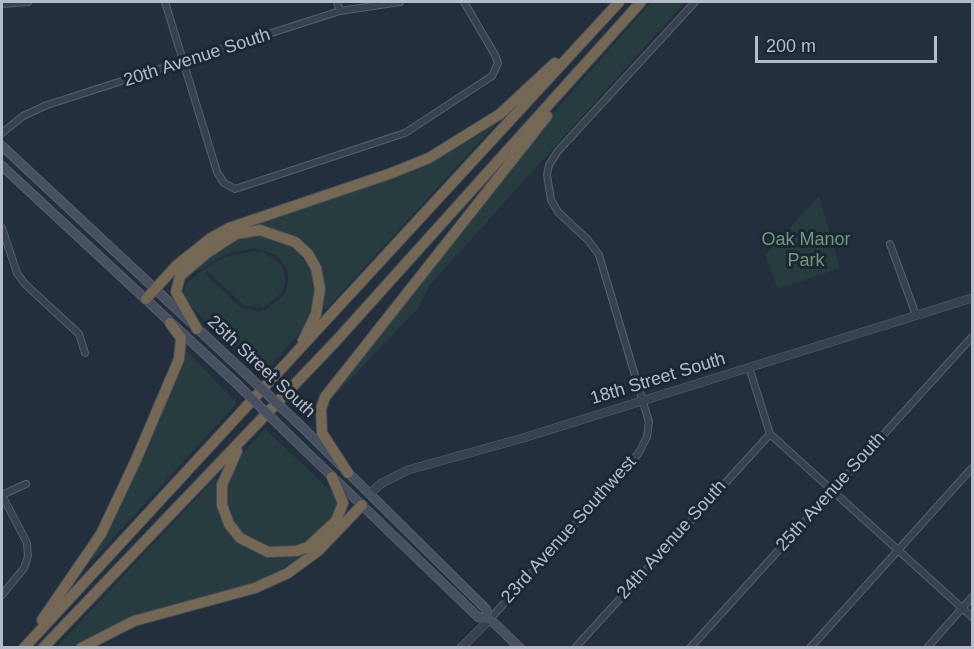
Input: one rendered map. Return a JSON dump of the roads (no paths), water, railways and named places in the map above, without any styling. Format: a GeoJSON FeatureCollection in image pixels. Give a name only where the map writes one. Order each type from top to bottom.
{"type":"FeatureCollection","features":[{"type":"Feature","properties":{"kind":"highway"},"geometry":{"type":"LineString","coordinates":[[146,299],[193,251],[229,228],[389,174],[429,158],[453,145],[500,114],[619,2]]}},
{"type":"Feature","properties":{"kind":"highway"},"geometry":{"type":"LineString","coordinates":[[43,648],[336,341],[641,2]]}},
{"type":"Feature","properties":{"kind":"highway"},"geometry":{"type":"LineString","coordinates":[[23,648],[606,15]]}},
{"type":"Feature","properties":{"kind":"highway"},"geometry":{"type":"LineString","coordinates":[[348,473],[322,433],[321,410],[325,397],[602,45]]}},
{"type":"Feature","properties":{"kind":"highway"},"geometry":{"type":"LineString","coordinates":[[197,329],[176,292],[180,276],[207,253],[236,234],[260,230],[295,242],[308,254],[316,268],[320,290],[316,314],[297,352]]}},
{"type":"Feature","properties":{"kind":"highway"},"geometry":{"type":"LineString","coordinates":[[23,648],[101,534],[136,460],[179,359],[181,338],[170,323]]}},
{"type":"Feature","properties":{"kind":"highway"},"geometry":{"type":"LineString","coordinates":[[254,428],[228,467],[222,485],[222,505],[229,524],[247,543],[268,552],[284,552],[308,547],[320,538],[340,515],[343,504],[332,477]]}},
{"type":"Feature","properties":{"kind":"highway"},"geometry":{"type":"LineString","coordinates":[[81,648],[134,621],[255,588],[288,573],[318,551],[363,505]]}},
{"type":"Feature","properties":{"kind":"main road","name":"25th Street South"},"geometry":{"type":"LineString","coordinates":[[2,146],[301,426],[486,609],[490,619],[520,648]]}},
{"type":"Feature","properties":{"kind":"main road","name":"25th Street South"},"geometry":{"type":"LineString","coordinates":[[2,166],[236,384],[478,617],[490,619]]}},
{"type":"Feature","properties":{"kind":"main road","name":"18th Street South"},"geometry":{"type":"LineString","coordinates":[[363,505],[369,494]]}},
{"type":"Feature","properties":{"kind":"street"},"geometry":{"type":"LineString","coordinates":[[2,4],[28,2]]}},
{"type":"Feature","properties":{"kind":"street"},"geometry":{"type":"LineString","coordinates":[[165,2],[221,179],[229,188],[235,189],[405,134],[492,76],[498,63],[464,2]]}},
{"type":"Feature","properties":{"kind":"street"},"geometry":{"type":"LineString","coordinates":[[337,2],[340,11]]}},
{"type":"Feature","properties":{"kind":"street","name":"20th Avenue South"},"geometry":{"type":"LineString","coordinates":[[2,133],[22,116],[46,105],[340,11],[400,2]]}},
{"type":"Feature","properties":{"kind":"street","name":"23rd Avenue Southwest"},"geometry":{"type":"LineString","coordinates":[[461,648],[490,619],[640,452],[647,437],[649,422],[599,255],[588,240],[558,212],[547,186],[549,165],[558,152],[695,2]]}},
{"type":"Feature","properties":{"kind":"street"},"geometry":{"type":"LineString","coordinates":[[2,228],[17,273],[25,284],[79,334],[85,353]]}},
{"type":"Feature","properties":{"kind":"street"},"geometry":{"type":"LineString","coordinates":[[890,244],[916,315]]}},
{"type":"Feature","properties":{"kind":"street","name":"18th Street South"},"geometry":{"type":"LineString","coordinates":[[369,494],[382,483],[408,470],[749,368],[972,298]]}},
{"type":"Feature","properties":{"kind":"street","name":"25th Avenue South"},"geometry":{"type":"LineString","coordinates":[[690,648],[972,337]]}},
{"type":"Feature","properties":{"kind":"street"},"geometry":{"type":"LineString","coordinates":[[749,368],[770,434],[972,616]]}},
{"type":"Feature","properties":{"kind":"street","name":"24th Avenue South"},"geometry":{"type":"LineString","coordinates":[[575,648],[770,434]]}},
{"type":"Feature","properties":{"kind":"street"},"geometry":{"type":"LineString","coordinates":[[810,648],[972,468]]}},
{"type":"Feature","properties":{"kind":"street"},"geometry":{"type":"LineString","coordinates":[[2,595],[24,568],[28,556],[27,543],[2,495],[26,484]]}},
{"type":"Feature","properties":{"kind":"street"},"geometry":{"type":"LineString","coordinates":[[927,648],[972,597]]}},
{"type":"Feature","properties":{"kind":"park label","name":"Oak Manor Park"},"geometry":{"type":"Point","coordinates":[806,250]}}]}
